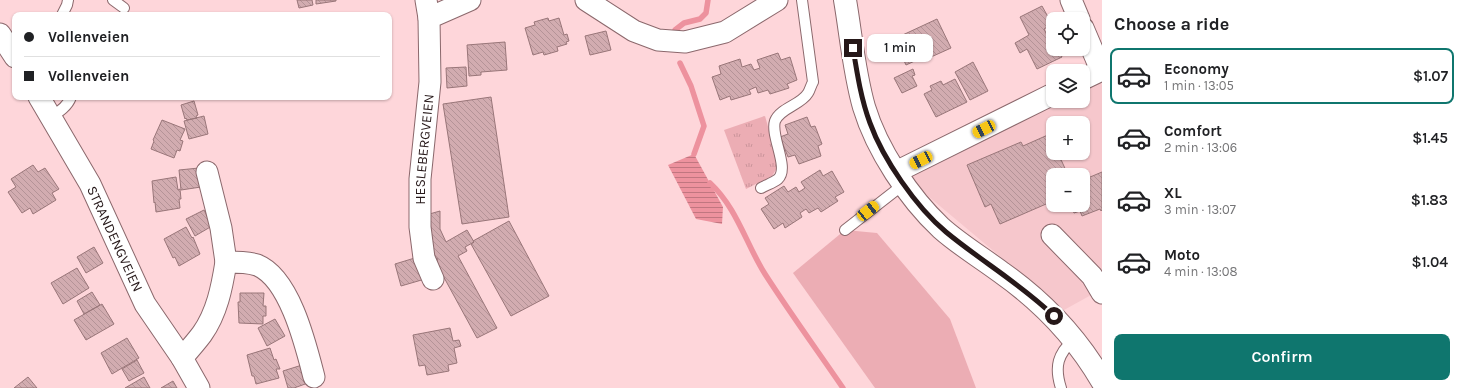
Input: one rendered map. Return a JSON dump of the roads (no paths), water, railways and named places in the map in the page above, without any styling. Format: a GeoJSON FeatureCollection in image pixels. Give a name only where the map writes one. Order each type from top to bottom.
{"type":"FeatureCollection","features":[{"type":"Feature","properties":{"kind":"main road"},"geometry":{"type":"LineString","coordinates":[[845,0],[864,107],[879,142],[900,178],[921,208],[942,228],[970,251],[1004,274],[1040,303],[1074,339],[1085,353],[1102,381]]}},
{"type":"Feature","properties":{"kind":"street","name":"HESLEBERGVEIEN"},"geometry":{"type":"LineString","coordinates":[[433,279],[424,258],[420,227],[420,179],[430,82],[427,9],[470,0]]}},
{"type":"Feature","properties":{"kind":"street"},"geometry":{"type":"LineString","coordinates":[[586,0],[634,31],[658,40],[685,42],[724,32],[777,0]]}},
{"type":"Feature","properties":{"kind":"street"},"geometry":{"type":"LineString","coordinates":[[1071,0],[1076,12]]}},
{"type":"Feature","properties":{"kind":"street"},"geometry":{"type":"LineString","coordinates":[[1,36],[12,52]]}},
{"type":"Feature","properties":{"kind":"street"},"geometry":{"type":"LineString","coordinates":[[1090,54],[1095,73]]}},
{"type":"Feature","properties":{"kind":"street"},"geometry":{"type":"LineString","coordinates":[[900,178],[1046,98]]}},
{"type":"Feature","properties":{"kind":"street","name":"STRANDENGVEIEN"},"geometry":{"type":"LineString","coordinates":[[41,100],[90,184],[145,304],[182,358],[200,388]]}},
{"type":"Feature","properties":{"kind":"street"},"geometry":{"type":"LineString","coordinates":[[182,358],[202,333],[215,308],[223,283],[226,262],[221,228],[207,172]]}},
{"type":"Feature","properties":{"kind":"street"},"geometry":{"type":"LineString","coordinates":[[1052,235],[1092,276],[1102,293]]}},
{"type":"Feature","properties":{"kind":"street"},"geometry":{"type":"LineString","coordinates":[[226,262],[257,265],[272,275],[288,298],[303,333],[314,377]]}},
{"type":"Feature","properties":{"kind":"lane"},"geometry":{"type":"LineString","coordinates":[[64,12],[68,0]]}},
{"type":"Feature","properties":{"kind":"lane"},"geometry":{"type":"LineString","coordinates":[[113,0],[124,8]]}},
{"type":"Feature","properties":{"kind":"lane"},"geometry":{"type":"LineString","coordinates":[[761,188],[779,178],[782,171],[780,152],[774,130],[775,121],[781,114],[808,93],[813,82],[802,0]]}},
{"type":"Feature","properties":{"kind":"lane"},"geometry":{"type":"LineString","coordinates":[[51,117],[59,112],[70,100]]}},
{"type":"Feature","properties":{"kind":"lane"},"geometry":{"type":"LineString","coordinates":[[845,230],[900,178]]}},
{"type":"Feature","properties":{"kind":"lane"},"geometry":{"type":"LineString","coordinates":[[1061,388],[1057,369],[1059,358],[1065,348],[1074,339]]}},
{"type":"Feature","properties":{"kind":"waterway"},"geometry":{"type":"LineString","coordinates":[[674,34],[675,30],[684,23],[700,19],[706,13],[708,0]]}},
{"type":"Feature","properties":{"kind":"waterway"},"geometry":{"type":"LineString","coordinates":[[680,63],[691,86],[704,126],[694,154]]}},
{"type":"Feature","properties":{"kind":"waterway"},"geometry":{"type":"LineString","coordinates":[[710,183],[734,215],[765,274],[843,388]]}}]}
